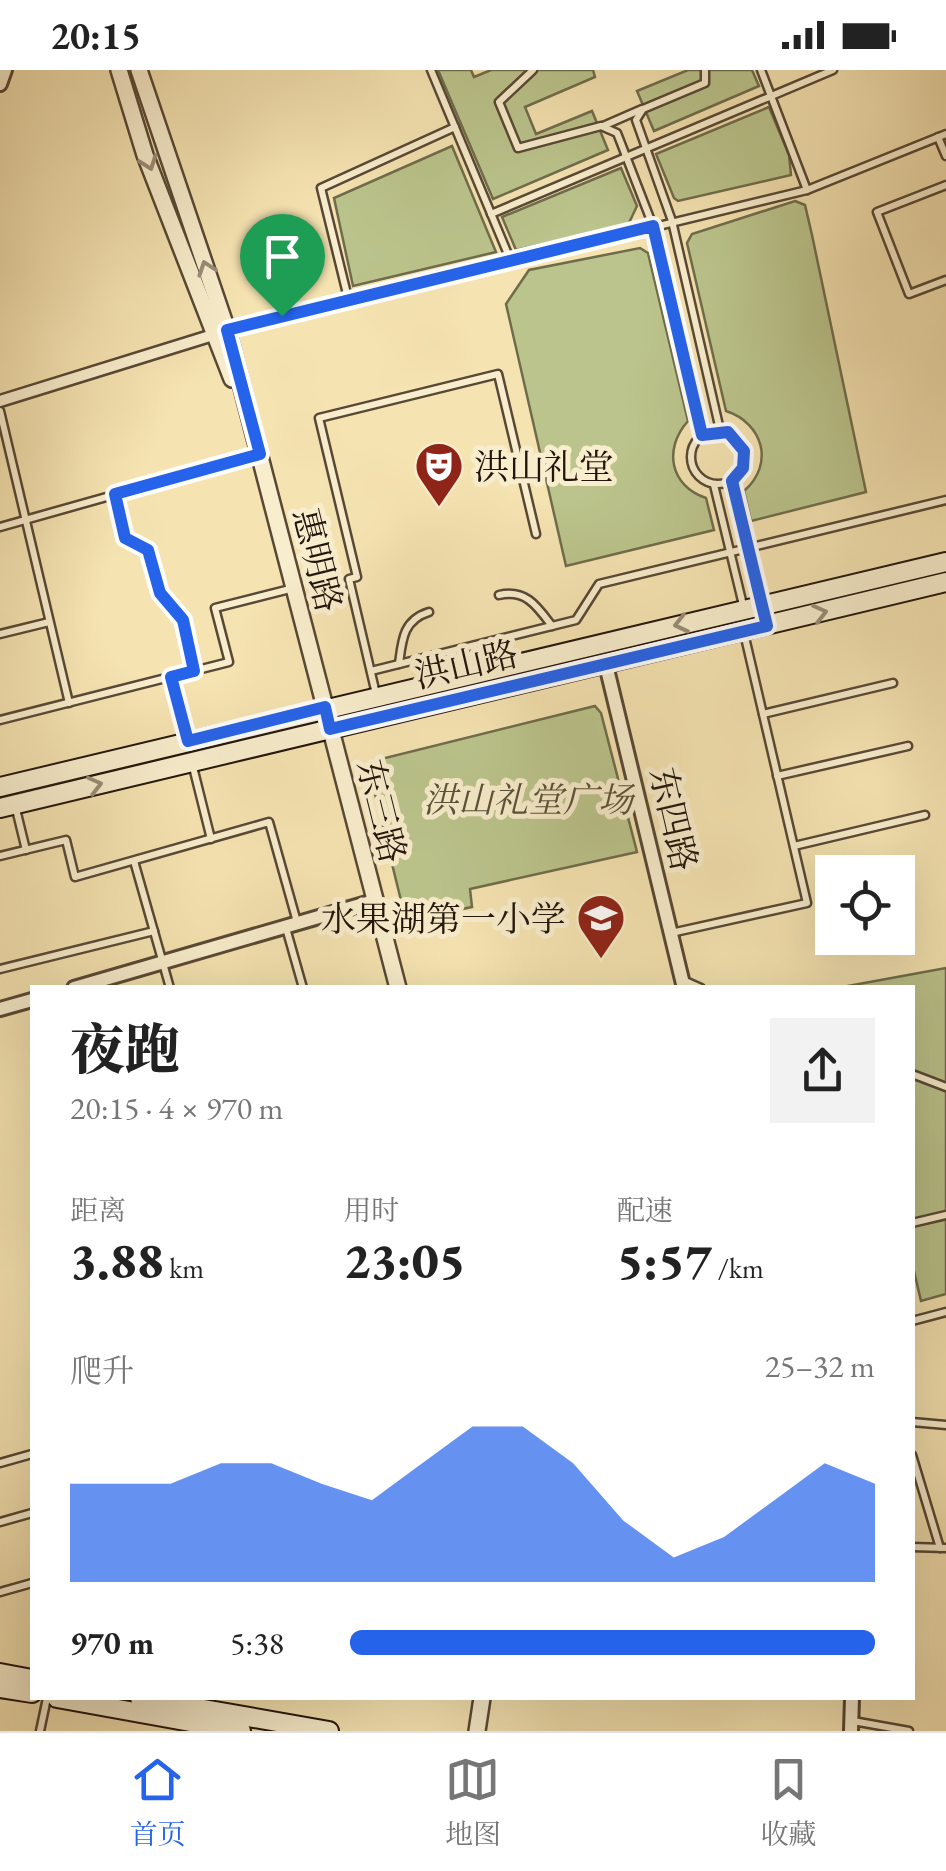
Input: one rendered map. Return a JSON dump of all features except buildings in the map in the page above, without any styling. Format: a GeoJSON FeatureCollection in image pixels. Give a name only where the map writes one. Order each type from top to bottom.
{"type":"FeatureCollection","features":[{"type":"Feature","properties":{"kind":"main road","name":"洪山路"},"geometry":{"type":"LineString","coordinates":[[0,788],[325,707],[946,562]]}},
{"type":"Feature","properties":{"kind":"main road","name":"洪山路"},"geometry":{"type":"LineString","coordinates":[[8,806],[946,582]]}},
{"type":"Feature","properties":{"kind":"main road"},"geometry":{"type":"LineString","coordinates":[[0,1674],[30,1679]]}},
{"type":"Feature","properties":{"kind":"main road"},"geometry":{"type":"LineString","coordinates":[[0,1688],[30,1694]]}},
{"type":"Feature","properties":{"kind":"main road"},"geometry":{"type":"LineString","coordinates":[[68,1700],[234,1730]]}},
{"type":"Feature","properties":{"kind":"main road"},"geometry":{"type":"LineString","coordinates":[[151,1700],[329,1731]]}},
{"type":"Feature","properties":{"kind":"street"},"geometry":{"type":"LineString","coordinates":[[0,84],[5,70]]}},
{"type":"Feature","properties":{"kind":"street"},"geometry":{"type":"LineString","coordinates":[[119,70],[220,332]]}},
{"type":"Feature","properties":{"kind":"street"},"geometry":{"type":"LineString","coordinates":[[138,70],[220,332]]}},
{"type":"Feature","properties":{"kind":"street"},"geometry":{"type":"LineString","coordinates":[[0,400],[220,332]]}},
{"type":"Feature","properties":{"kind":"street","name":"惠明路"},"geometry":{"type":"LineString","coordinates":[[220,332],[260,454],[325,707]]}},
{"type":"Feature","properties":{"kind":"street","name":"东四路"},"geometry":{"type":"LineString","coordinates":[[606,665],[683,984]]}},
{"type":"Feature","properties":{"kind":"street","name":"东三路"},"geometry":{"type":"LineString","coordinates":[[325,707],[397,985]]}},
{"type":"Feature","properties":{"kind":"street"},"geometry":{"type":"LineString","coordinates":[[87,985],[374,901]]}},
{"type":"Feature","properties":{"kind":"street"},"geometry":{"type":"LineString","coordinates":[[0,1009],[30,1001]]}},
{"type":"Feature","properties":{"kind":"street"},"geometry":{"type":"LineString","coordinates":[[477,1731],[482,1700]]}},
{"type":"Feature","properties":{"kind":"street"},"geometry":{"type":"LineString","coordinates":[[852,1700],[852,1726]]}},
{"type":"Feature","properties":{"kind":"lane"},"geometry":{"type":"LineString","coordinates":[[431,70],[510,259]]}},
{"type":"Feature","properties":{"kind":"lane"},"geometry":{"type":"LineString","coordinates":[[533,70],[499,102],[518,148],[602,126],[701,85],[705,70]]}},
{"type":"Feature","properties":{"kind":"lane"},"geometry":{"type":"LineString","coordinates":[[761,70],[807,190]]}},
{"type":"Feature","properties":{"kind":"lane"},"geometry":{"type":"LineString","coordinates":[[492,214],[832,70]]}},
{"type":"Feature","properties":{"kind":"lane"},"geometry":{"type":"LineString","coordinates":[[643,109],[636,124],[672,220],[720,430]]}},
{"type":"Feature","properties":{"kind":"lane"},"geometry":{"type":"LineString","coordinates":[[602,126],[615,130],[653,226],[702,435]]}},
{"type":"Feature","properties":{"kind":"lane"},"geometry":{"type":"LineString","coordinates":[[348,298],[321,188],[455,127]]}},
{"type":"Feature","properties":{"kind":"lane"},"geometry":{"type":"LineString","coordinates":[[220,332],[807,190],[942,136],[946,156]]}},
{"type":"Feature","properties":{"kind":"lane"},"geometry":{"type":"LineString","coordinates":[[946,185],[877,212],[909,294],[946,280]]}},
{"type":"Feature","properties":{"kind":"lane"},"geometry":{"type":"LineString","coordinates":[[376,695],[349,579],[357,577],[319,418],[498,374],[536,534]]}},
{"type":"Feature","properties":{"kind":"lane"},"geometry":{"type":"LineString","coordinates":[[0,411],[69,702]]}},
{"type":"Feature","properties":{"kind":"lane"},"geometry":{"type":"LineString","coordinates":[[720,430],[736,436],[744,451],[743,468],[732,481],[714,485],[700,478],[692,464],[693,447],[702,435],[720,430]]}},
{"type":"Feature","properties":{"kind":"lane"},"geometry":{"type":"LineString","coordinates":[[0,527],[260,454]]}},
{"type":"Feature","properties":{"kind":"lane"},"geometry":{"type":"LineString","coordinates":[[671,933],[806,903],[762,714],[748,548],[732,481]]}},
{"type":"Feature","properties":{"kind":"lane"},"geometry":{"type":"LineString","coordinates":[[714,485],[730,552],[753,607],[753,629]]}},
{"type":"Feature","properties":{"kind":"lane"},"geometry":{"type":"LineString","coordinates":[[115,494],[125,538],[148,550],[160,593],[183,620],[194,671]]}},
{"type":"Feature","properties":{"kind":"lane"},"geometry":{"type":"LineString","coordinates":[[371,671],[576,620],[599,584],[946,500]]}},
{"type":"Feature","properties":{"kind":"lane"},"geometry":{"type":"LineString","coordinates":[[0,720],[228,662],[215,608],[294,588]]}},
{"type":"Feature","properties":{"kind":"lane"},"geometry":{"type":"LineString","coordinates":[[498,596],[518,594],[530,599],[552,626]]}},
{"type":"Feature","properties":{"kind":"lane"},"geometry":{"type":"LineString","coordinates":[[399,664],[404,631],[416,617],[429,612]]}},
{"type":"Feature","properties":{"kind":"lane"},"geometry":{"type":"LineString","coordinates":[[0,634],[50,622]]}},
{"type":"Feature","properties":{"kind":"lane"},"geometry":{"type":"LineString","coordinates":[[171,677],[188,741]]}},
{"type":"Feature","properties":{"kind":"lane"},"geometry":{"type":"LineString","coordinates":[[762,714],[892,683]]}},
{"type":"Feature","properties":{"kind":"lane"},"geometry":{"type":"LineString","coordinates":[[777,776],[908,746]]}},
{"type":"Feature","properties":{"kind":"lane"},"geometry":{"type":"LineString","coordinates":[[191,762],[210,839]]}},
{"type":"Feature","properties":{"kind":"lane"},"geometry":{"type":"LineString","coordinates":[[8,806],[26,850]]}},
{"type":"Feature","properties":{"kind":"lane"},"geometry":{"type":"LineString","coordinates":[[794,846],[924,815]]}},
{"type":"Feature","properties":{"kind":"lane"},"geometry":{"type":"LineString","coordinates":[[0,856],[66,840],[75,877],[269,822],[302,985]]}},
{"type":"Feature","properties":{"kind":"lane"},"geometry":{"type":"LineString","coordinates":[[134,861],[169,985]]}},
{"type":"Feature","properties":{"kind":"lane"},"geometry":{"type":"LineString","coordinates":[[0,969],[154,932]]}},
{"type":"Feature","properties":{"kind":"lane"},"geometry":{"type":"LineString","coordinates":[[915,1075],[946,1088]]}},
{"type":"Feature","properties":{"kind":"lane"},"geometry":{"type":"LineString","coordinates":[[915,1223],[946,1215]]}},
{"type":"Feature","properties":{"kind":"lane"},"geometry":{"type":"LineString","coordinates":[[915,1320],[946,1312]]}},
{"type":"Feature","properties":{"kind":"lane"},"geometry":{"type":"LineString","coordinates":[[915,1422],[946,1425]]}},
{"type":"Feature","properties":{"kind":"lane"},"geometry":{"type":"LineString","coordinates":[[0,1464],[30,1455]]}},
{"type":"Feature","properties":{"kind":"lane"},"geometry":{"type":"LineString","coordinates":[[915,1471],[943,1548],[915,1547]]}},
{"type":"Feature","properties":{"kind":"lane"},"geometry":{"type":"LineString","coordinates":[[915,1489],[922,1487]]}},
{"type":"Feature","properties":{"kind":"lane"},"geometry":{"type":"LineString","coordinates":[[0,1522],[30,1514]]}},
{"type":"Feature","properties":{"kind":"lane"},"geometry":{"type":"LineString","coordinates":[[0,1592],[30,1584]]}},
{"type":"Feature","properties":{"kind":"lane"},"geometry":{"type":"LineString","coordinates":[[40,1731],[47,1700]]}},
{"type":"Feature","properties":{"kind":"lane"},"geometry":{"type":"LineString","coordinates":[[852,1726],[910,1731]]}},
{"type":"Feature","properties":{"kind":"green space"},"geometry":{"type":"Polygon","coordinates":[[[438,70],[471,70],[474,77],[491,70],[593,70],[595,77],[525,107],[536,134],[592,111],[608,150],[493,199],[438,70]]]}},
{"type":"Feature","properties":{"kind":"green space"},"geometry":{"type":"Polygon","coordinates":[[[688,70],[752,70],[759,86],[654,131],[637,91],[688,70]]]}},
{"type":"Feature","properties":{"kind":"green space"},"geometry":{"type":"Polygon","coordinates":[[[769,107],[789,155],[791,175],[678,201],[674,198],[656,154],[769,107]]]}},
{"type":"Feature","properties":{"kind":"green space"},"geometry":{"type":"Polygon","coordinates":[[[452,146],[496,252],[353,286],[334,198],[452,146]]]}},
{"type":"Feature","properties":{"kind":"green space"},"geometry":{"type":"Polygon","coordinates":[[[621,168],[637,206],[628,225],[516,250],[502,217],[621,168]]]}},
{"type":"Feature","properties":{"kind":"green space"},"geometry":{"type":"Polygon","coordinates":[[[795,201],[805,205],[866,492],[751,521],[744,491],[759,469],[760,445],[749,425],[726,411],[687,243],[692,234],[795,201]]]}},
{"type":"Feature","properties":{"kind":"green space"},"geometry":{"type":"Polygon","coordinates":[[[640,248],[648,253],[688,421],[675,443],[674,466],[684,485],[706,498],[714,530],[566,566],[506,304],[529,270],[640,248]]]}},
{"type":"Feature","properties":{"kind":"green space","name":"洪山礼堂广场"},"geometry":{"type":"Polygon","coordinates":[[[595,706],[601,713],[637,852],[470,889],[472,907],[406,921],[375,794],[375,773],[381,759],[595,706]]]}},
{"type":"Feature","properties":{"kind":"green space"},"geometry":{"type":"Polygon","coordinates":[[[946,968],[946,1294],[921,1301],[915,1276],[915,985],[853,985],[946,968]]]}},
{"type":"Feature","properties":{"kind":"place","name":"洪山礼堂"},"geometry":{"type":"Point","coordinates":[439,508]}},
{"type":"Feature","properties":{"kind":"place","name":"水果湖第一小学"},"geometry":{"type":"Point","coordinates":[601,960]}},
{"type":"Feature","properties":{"kind":"route"},"geometry":{"type":"LineString","coordinates":[[653,226],[702,435],[728,432],[736,436],[744,451],[743,468],[732,481],[767,626],[330,729],[325,707],[188,741],[171,677],[194,671],[184,623],[160,593],[148,550],[125,538],[115,494],[260,454],[227,330],[282,316],[653,226]]}}]}
